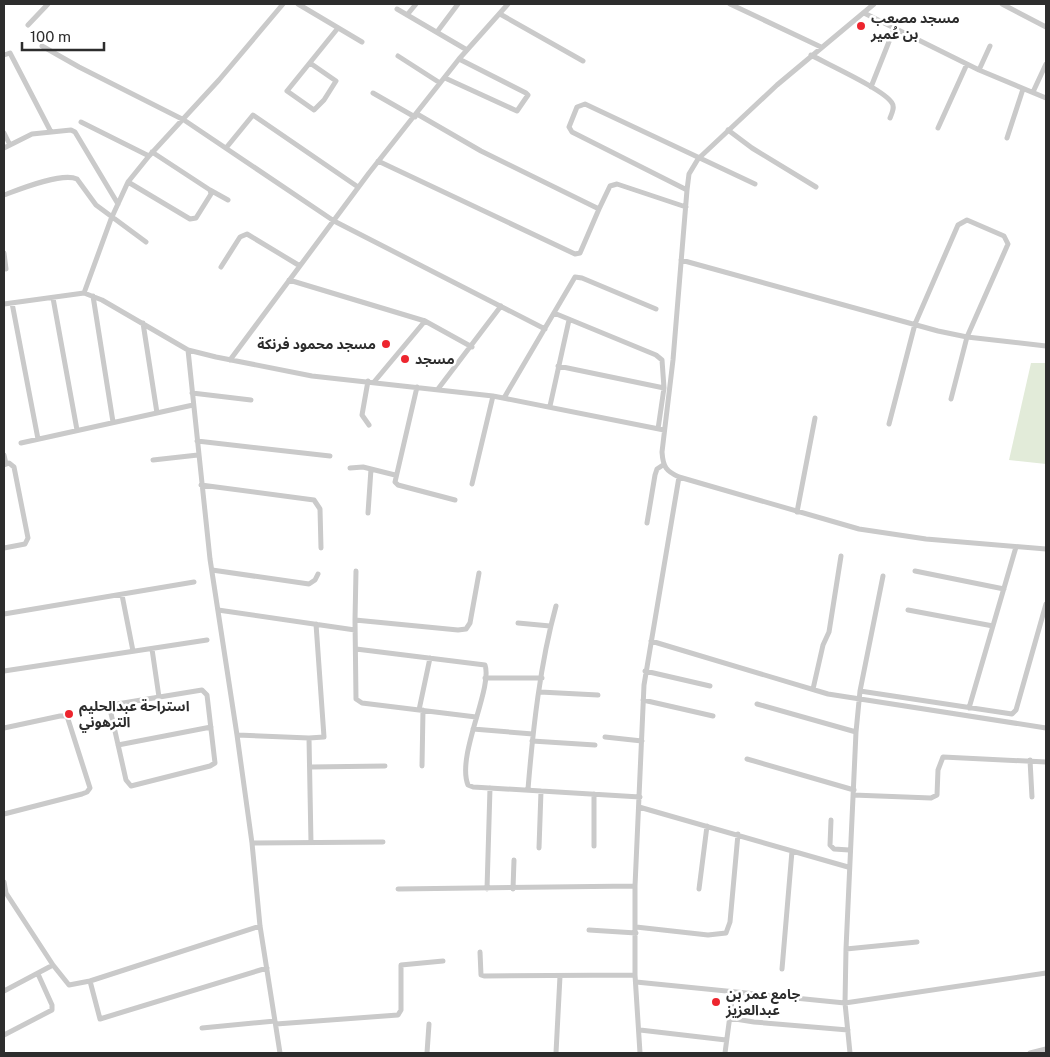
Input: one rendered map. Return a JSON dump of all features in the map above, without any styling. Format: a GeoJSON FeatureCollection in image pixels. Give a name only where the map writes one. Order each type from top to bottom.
{"type":"FeatureCollection","features":[{"type":"Feature","properties":{"kind":"street"},"geometry":{"type":"LineString","coordinates":[[28,26],[48,4]]}},
{"type":"Feature","properties":{"kind":"street"},"geometry":{"type":"LineString","coordinates":[[84,293],[111,219],[128,182],[150,154],[184,120],[283,4]]}},
{"type":"Feature","properties":{"kind":"street"},"geometry":{"type":"LineString","coordinates":[[298,4],[362,42]]}},
{"type":"Feature","properties":{"kind":"street"},"geometry":{"type":"LineString","coordinates":[[407,15],[416,4]]}},
{"type":"Feature","properties":{"kind":"street"},"geometry":{"type":"LineString","coordinates":[[437,32],[458,4]]}},
{"type":"Feature","properties":{"kind":"street"},"geometry":{"type":"LineString","coordinates":[[230,360],[378,161],[416,116],[459,59],[508,4]]}},
{"type":"Feature","properties":{"kind":"street"},"geometry":{"type":"LineString","coordinates":[[730,4],[821,47]]}},
{"type":"Feature","properties":{"kind":"street"},"geometry":{"type":"LineString","coordinates":[[863,4],[872,5]]}},
{"type":"Feature","properties":{"kind":"street"},"geometry":{"type":"LineString","coordinates":[[1002,4],[1046,27]]}},
{"type":"Feature","properties":{"kind":"street"},"geometry":{"type":"LineString","coordinates":[[661,429],[689,174],[698,159],[728,130],[811,55],[872,5]]}},
{"type":"Feature","properties":{"kind":"street"},"geometry":{"type":"LineString","coordinates":[[396,9],[467,50]]}},
{"type":"Feature","properties":{"kind":"street"},"geometry":{"type":"LineString","coordinates":[[864,12],[894,29],[979,70],[1046,98]]}},
{"type":"Feature","properties":{"kind":"street"},"geometry":{"type":"LineString","coordinates":[[500,14],[583,61]]}},
{"type":"Feature","properties":{"kind":"street"},"geometry":{"type":"LineString","coordinates":[[310,63],[336,81],[324,100],[314,110],[287,91],[338,28]]}},
{"type":"Feature","properties":{"kind":"street"},"geometry":{"type":"LineString","coordinates":[[871,87],[894,29]]}},
{"type":"Feature","properties":{"kind":"street"},"geometry":{"type":"LineString","coordinates":[[42,46],[79,67],[184,120],[334,220],[545,329]]}},
{"type":"Feature","properties":{"kind":"street"},"geometry":{"type":"LineString","coordinates":[[979,70],[990,46]]}},
{"type":"Feature","properties":{"kind":"street"},"geometry":{"type":"LineString","coordinates":[[4,55],[10,53],[52,132]]}},
{"type":"Feature","properties":{"kind":"street"},"geometry":{"type":"LineString","coordinates":[[811,55],[871,87],[893,104],[890,118]]}},
{"type":"Feature","properties":{"kind":"street"},"geometry":{"type":"LineString","coordinates":[[398,56],[440,83]]}},
{"type":"Feature","properties":{"kind":"street"},"geometry":{"type":"LineString","coordinates":[[444,78],[517,111],[527,93],[459,59]]}},
{"type":"Feature","properties":{"kind":"street"},"geometry":{"type":"LineString","coordinates":[[938,128],[967,64]]}},
{"type":"Feature","properties":{"kind":"street"},"geometry":{"type":"LineString","coordinates":[[1032,92],[1046,64]]}},
{"type":"Feature","properties":{"kind":"street"},"geometry":{"type":"LineString","coordinates":[[1007,138],[1023,89]]}},
{"type":"Feature","properties":{"kind":"street"},"geometry":{"type":"LineString","coordinates":[[373,94],[481,151],[599,209]]}},
{"type":"Feature","properties":{"kind":"street"},"geometry":{"type":"LineString","coordinates":[[687,190],[572,132],[569,127],[577,108],[586,104],[698,159],[755,184]]}},
{"type":"Feature","properties":{"kind":"street"},"geometry":{"type":"LineString","coordinates":[[226,148],[253,115],[358,187]]}},
{"type":"Feature","properties":{"kind":"street"},"geometry":{"type":"LineString","coordinates":[[80,122],[150,154],[228,200]]}},
{"type":"Feature","properties":{"kind":"street"},"geometry":{"type":"LineString","coordinates":[[4,148],[32,134],[71,130],[75,132],[118,204]]}},
{"type":"Feature","properties":{"kind":"street"},"geometry":{"type":"LineString","coordinates":[[728,130],[752,148],[816,187]]}},
{"type":"Feature","properties":{"kind":"street"},"geometry":{"type":"LineString","coordinates":[[4,133],[10,145]]}},
{"type":"Feature","properties":{"kind":"street"},"geometry":{"type":"LineString","coordinates":[[378,161],[575,254],[580,253],[610,186],[617,184],[686,207]]}},
{"type":"Feature","properties":{"kind":"street"},"geometry":{"type":"LineString","coordinates":[[4,195],[62,177],[72,176],[77,179],[96,205],[111,219],[146,242]]}},
{"type":"Feature","properties":{"kind":"street"},"geometry":{"type":"LineString","coordinates":[[128,182],[192,220],[196,218],[211,194],[210,190]]}},
{"type":"Feature","properties":{"kind":"street"},"geometry":{"type":"LineString","coordinates":[[889,424],[915,324],[958,225],[967,220],[1004,236],[1008,244],[967,337],[951,399]]}},
{"type":"Feature","properties":{"kind":"street"},"geometry":{"type":"LineString","coordinates":[[221,267],[240,237],[247,234],[300,266]]}},
{"type":"Feature","properties":{"kind":"street"},"geometry":{"type":"LineString","coordinates":[[4,253],[6,269]]}},
{"type":"Feature","properties":{"kind":"street"},"geometry":{"type":"LineString","coordinates":[[681,260],[756,282],[967,337],[1046,346]]}},
{"type":"Feature","properties":{"kind":"street"},"geometry":{"type":"LineString","coordinates":[[504,398],[573,279],[577,277],[656,309]]}},
{"type":"Feature","properties":{"kind":"street"},"geometry":{"type":"LineString","coordinates":[[289,280],[425,322],[472,347]]}},
{"type":"Feature","properties":{"kind":"street"},"geometry":{"type":"LineString","coordinates":[[4,304],[84,293],[143,323],[188,350],[230,360],[312,376],[371,381],[493,396],[661,429]]}},
{"type":"Feature","properties":{"kind":"street"},"geometry":{"type":"LineString","coordinates":[[93,296],[113,422]]}},
{"type":"Feature","properties":{"kind":"street"},"geometry":{"type":"LineString","coordinates":[[53,298],[77,430]]}},
{"type":"Feature","properties":{"kind":"street"},"geometry":{"type":"LineString","coordinates":[[12,303],[38,439]]}},
{"type":"Feature","properties":{"kind":"street"},"geometry":{"type":"LineString","coordinates":[[438,389],[472,347],[501,306]]}},
{"type":"Feature","properties":{"kind":"street"},"geometry":{"type":"LineString","coordinates":[[554,313],[656,355],[662,360],[664,366],[661,429],[663,465],[668,472],[679,478],[859,529],[926,539],[1046,549]]}},
{"type":"Feature","properties":{"kind":"street"},"geometry":{"type":"LineString","coordinates":[[550,406],[569,320]]}},
{"type":"Feature","properties":{"kind":"street"},"geometry":{"type":"LineString","coordinates":[[370,424],[362,415],[371,381],[425,322]]}},
{"type":"Feature","properties":{"kind":"street"},"geometry":{"type":"LineString","coordinates":[[143,323],[157,413]]}},
{"type":"Feature","properties":{"kind":"street"},"geometry":{"type":"LineString","coordinates":[[188,350],[201,485],[212,570],[252,843],[260,926],[280,1053]]}},
{"type":"Feature","properties":{"kind":"street"},"geometry":{"type":"LineString","coordinates":[[558,366],[664,388]]}},
{"type":"Feature","properties":{"kind":"street"},"geometry":{"type":"LineString","coordinates":[[417,387],[395,475],[395,482],[398,485],[455,500]]}},
{"type":"Feature","properties":{"kind":"street"},"geometry":{"type":"LineString","coordinates":[[192,393],[251,400]]}},
{"type":"Feature","properties":{"kind":"street"},"geometry":{"type":"LineString","coordinates":[[472,484],[493,396]]}},
{"type":"Feature","properties":{"kind":"street"},"geometry":{"type":"LineString","coordinates":[[21,442],[193,406]]}},
{"type":"Feature","properties":{"kind":"street"},"geometry":{"type":"LineString","coordinates":[[797,512],[815,418]]}},
{"type":"Feature","properties":{"kind":"street"},"geometry":{"type":"LineString","coordinates":[[197,441],[330,456]]}},
{"type":"Feature","properties":{"kind":"street"},"geometry":{"type":"LineString","coordinates":[[4,455],[5,464],[9,463],[14,466],[28,538],[25,544],[4,548]]}},
{"type":"Feature","properties":{"kind":"street"},"geometry":{"type":"LineString","coordinates":[[153,460],[198,456]]}},
{"type":"Feature","properties":{"kind":"street"},"geometry":{"type":"LineString","coordinates":[[647,523],[655,475],[663,465]]}},
{"type":"Feature","properties":{"kind":"street"},"geometry":{"type":"LineString","coordinates":[[350,468],[371,469],[395,475]]}},
{"type":"Feature","properties":{"kind":"street"},"geometry":{"type":"LineString","coordinates":[[368,513],[371,469]]}},
{"type":"Feature","properties":{"kind":"street"},"geometry":{"type":"LineString","coordinates":[[640,1053],[635,975],[635,886],[643,700],[645,671],[652,641],[679,478]]}},
{"type":"Feature","properties":{"kind":"street"},"geometry":{"type":"LineString","coordinates":[[201,485],[317,502],[320,509],[321,548]]}},
{"type":"Feature","properties":{"kind":"street"},"geometry":{"type":"LineString","coordinates":[[969,708],[1016,547]]}},
{"type":"Feature","properties":{"kind":"street"},"geometry":{"type":"LineString","coordinates":[[813,689],[823,645],[829,632],[841,556]]}},
{"type":"Feature","properties":{"kind":"street"},"geometry":{"type":"LineString","coordinates":[[212,570],[309,584],[315,580],[318,574]]}},
{"type":"Feature","properties":{"kind":"street"},"geometry":{"type":"LineString","coordinates":[[356,571],[356,699],[362,703],[476,717]]}},
{"type":"Feature","properties":{"kind":"street"},"geometry":{"type":"LineString","coordinates":[[915,571],[1004,589]]}},
{"type":"Feature","properties":{"kind":"street"},"geometry":{"type":"LineString","coordinates":[[355,620],[458,630],[466,629],[470,623],[479,572]]}},
{"type":"Feature","properties":{"kind":"street"},"geometry":{"type":"LineString","coordinates":[[850,1053],[845,1002],[846,950],[848,867],[858,700],[883,576]]}},
{"type":"Feature","properties":{"kind":"street"},"geometry":{"type":"LineString","coordinates":[[4,614],[194,582]]}},
{"type":"Feature","properties":{"kind":"street"},"geometry":{"type":"LineString","coordinates":[[122,595],[133,651]]}},
{"type":"Feature","properties":{"kind":"street"},"geometry":{"type":"LineString","coordinates":[[860,691],[1007,715],[1012,714],[1016,710],[1046,604]]}},
{"type":"Feature","properties":{"kind":"street"},"geometry":{"type":"LineString","coordinates":[[528,789],[533,734],[550,626],[556,606]]}},
{"type":"Feature","properties":{"kind":"street"},"geometry":{"type":"LineString","coordinates":[[218,610],[356,630]]}},
{"type":"Feature","properties":{"kind":"street"},"geometry":{"type":"LineString","coordinates":[[908,610],[993,626]]}},
{"type":"Feature","properties":{"kind":"street"},"geometry":{"type":"LineString","coordinates":[[518,623],[550,626]]}},
{"type":"Feature","properties":{"kind":"street"},"geometry":{"type":"LineString","coordinates":[[237,734],[322,738],[325,732],[316,624]]}},
{"type":"Feature","properties":{"kind":"street"},"geometry":{"type":"LineString","coordinates":[[4,671],[207,640]]}},
{"type":"Feature","properties":{"kind":"street"},"geometry":{"type":"LineString","coordinates":[[652,641],[813,689],[858,700],[1046,728]]}},
{"type":"Feature","properties":{"kind":"street"},"geometry":{"type":"LineString","coordinates":[[152,649],[159,697]]}},
{"type":"Feature","properties":{"kind":"street"},"geometry":{"type":"LineString","coordinates":[[356,649],[480,663],[486,668],[486,678],[473,729],[466,780],[468,785],[473,787],[640,797]]}},
{"type":"Feature","properties":{"kind":"street"},"geometry":{"type":"LineString","coordinates":[[422,766],[421,710],[430,658]]}},
{"type":"Feature","properties":{"kind":"street"},"geometry":{"type":"LineString","coordinates":[[645,671],[710,686]]}},
{"type":"Feature","properties":{"kind":"street"},"geometry":{"type":"LineString","coordinates":[[486,678],[542,678]]}},
{"type":"Feature","properties":{"kind":"street"},"geometry":{"type":"LineString","coordinates":[[205,692],[211,727],[216,759],[212,765],[134,786],[126,780],[110,709],[112,704],[205,692]]}},
{"type":"Feature","properties":{"kind":"street"},"geometry":{"type":"LineString","coordinates":[[540,692],[598,695]]}},
{"type":"Feature","properties":{"kind":"street"},"geometry":{"type":"LineString","coordinates":[[643,700],[713,716]]}},
{"type":"Feature","properties":{"kind":"street"},"geometry":{"type":"LineString","coordinates":[[756,704],[856,732]]}},
{"type":"Feature","properties":{"kind":"street"},"geometry":{"type":"LineString","coordinates":[[4,728],[67,716],[90,788],[82,794],[4,814]]}},
{"type":"Feature","properties":{"kind":"street"},"geometry":{"type":"LineString","coordinates":[[118,745],[211,727]]}},
{"type":"Feature","properties":{"kind":"street"},"geometry":{"type":"LineString","coordinates":[[473,729],[533,734]]}},
{"type":"Feature","properties":{"kind":"street"},"geometry":{"type":"LineString","coordinates":[[606,737],[642,741]]}},
{"type":"Feature","properties":{"kind":"street"},"geometry":{"type":"LineString","coordinates":[[309,738],[311,842]]}},
{"type":"Feature","properties":{"kind":"street"},"geometry":{"type":"LineString","coordinates":[[532,741],[595,745]]}},
{"type":"Feature","properties":{"kind":"street"},"geometry":{"type":"LineString","coordinates":[[747,759],[853,792],[931,798],[937,795],[938,770],[943,757],[1046,762]]}},
{"type":"Feature","properties":{"kind":"street"},"geometry":{"type":"LineString","coordinates":[[1030,760],[1032,797]]}},
{"type":"Feature","properties":{"kind":"street"},"geometry":{"type":"LineString","coordinates":[[311,767],[385,766]]}},
{"type":"Feature","properties":{"kind":"street"},"geometry":{"type":"LineString","coordinates":[[487,889],[490,788]]}},
{"type":"Feature","properties":{"kind":"street"},"geometry":{"type":"LineString","coordinates":[[539,848],[541,791]]}},
{"type":"Feature","properties":{"kind":"street"},"geometry":{"type":"LineString","coordinates":[[594,794],[594,846]]}},
{"type":"Feature","properties":{"kind":"street"},"geometry":{"type":"LineString","coordinates":[[639,807],[848,867]]}},
{"type":"Feature","properties":{"kind":"street"},"geometry":{"type":"LineString","coordinates":[[831,820],[830,845],[834,849],[849,850]]}},
{"type":"Feature","properties":{"kind":"street"},"geometry":{"type":"LineString","coordinates":[[698,889],[707,826]]}},
{"type":"Feature","properties":{"kind":"street"},"geometry":{"type":"LineString","coordinates":[[589,930],[636,930],[708,935],[726,933],[730,922],[738,834]]}},
{"type":"Feature","properties":{"kind":"street"},"geometry":{"type":"LineString","coordinates":[[252,843],[383,842]]}},
{"type":"Feature","properties":{"kind":"street"},"geometry":{"type":"LineString","coordinates":[[782,968],[792,851]]}},
{"type":"Feature","properties":{"kind":"street"},"geometry":{"type":"LineString","coordinates":[[513,889],[514,860]]}},
{"type":"Feature","properties":{"kind":"street"},"geometry":{"type":"LineString","coordinates":[[4,882],[5,894],[67,984],[90,981],[260,926]]}},
{"type":"Feature","properties":{"kind":"street"},"geometry":{"type":"LineString","coordinates":[[398,889],[635,886]]}},
{"type":"Feature","properties":{"kind":"street"},"geometry":{"type":"LineString","coordinates":[[846,950],[917,942]]}},
{"type":"Feature","properties":{"kind":"street"},"geometry":{"type":"LineString","coordinates":[[480,952],[479,970],[480,975],[484,976],[635,975]]}},
{"type":"Feature","properties":{"kind":"street"},"geometry":{"type":"LineString","coordinates":[[202,1028],[398,1015],[401,1010],[401,966],[443,960]]}},
{"type":"Feature","properties":{"kind":"street"},"geometry":{"type":"LineString","coordinates":[[4,991],[53,965]]}},
{"type":"Feature","properties":{"kind":"street"},"geometry":{"type":"LineString","coordinates":[[90,981],[97,1017],[100,1019],[267,968]]}},
{"type":"Feature","properties":{"kind":"street"},"geometry":{"type":"LineString","coordinates":[[4,1035],[52,1010],[52,1005],[38,974]]}},
{"type":"Feature","properties":{"kind":"street"},"geometry":{"type":"LineString","coordinates":[[636,982],[680,985],[733,993],[845,1002],[1046,974]]}},
{"type":"Feature","properties":{"kind":"street"},"geometry":{"type":"LineString","coordinates":[[556,1053],[560,976]]}},
{"type":"Feature","properties":{"kind":"street"},"geometry":{"type":"LineString","coordinates":[[725,1053],[733,993]]}},
{"type":"Feature","properties":{"kind":"street"},"geometry":{"type":"LineString","coordinates":[[729,1018],[781,1025],[848,1030]]}},
{"type":"Feature","properties":{"kind":"street"},"geometry":{"type":"LineString","coordinates":[[427,1053],[429,1024]]}},
{"type":"Feature","properties":{"kind":"street"},"geometry":{"type":"LineString","coordinates":[[640,1030],[726,1040]]}},
{"type":"Feature","properties":{"kind":"street"},"geometry":{"type":"LineString","coordinates":[[1030,1053],[1046,1049]]}},
{"type":"Feature","properties":{"kind":"green space"},"geometry":{"type":"Polygon","coordinates":[[[1031,363],[1046,363],[1046,464],[1009,460],[1031,363]]]}},
{"type":"Feature","properties":{"kind":"place","name":"مسجد مصعب بن عُمير"},"geometry":{"type":"Point","coordinates":[861,26]}},
{"type":"Feature","properties":{"kind":"place","name":"مسجد محمود فرنكة"},"geometry":{"type":"Point","coordinates":[386,344]}},
{"type":"Feature","properties":{"kind":"place","name":"مسجد"},"geometry":{"type":"Point","coordinates":[405,359]}},
{"type":"Feature","properties":{"kind":"place","name":"استراحة عبدالحليم الترهوني"},"geometry":{"type":"Point","coordinates":[69,714]}},
{"type":"Feature","properties":{"kind":"place","name":"جامع عمر بن عبدالعزيز"},"geometry":{"type":"Point","coordinates":[716,1002]}}]}
